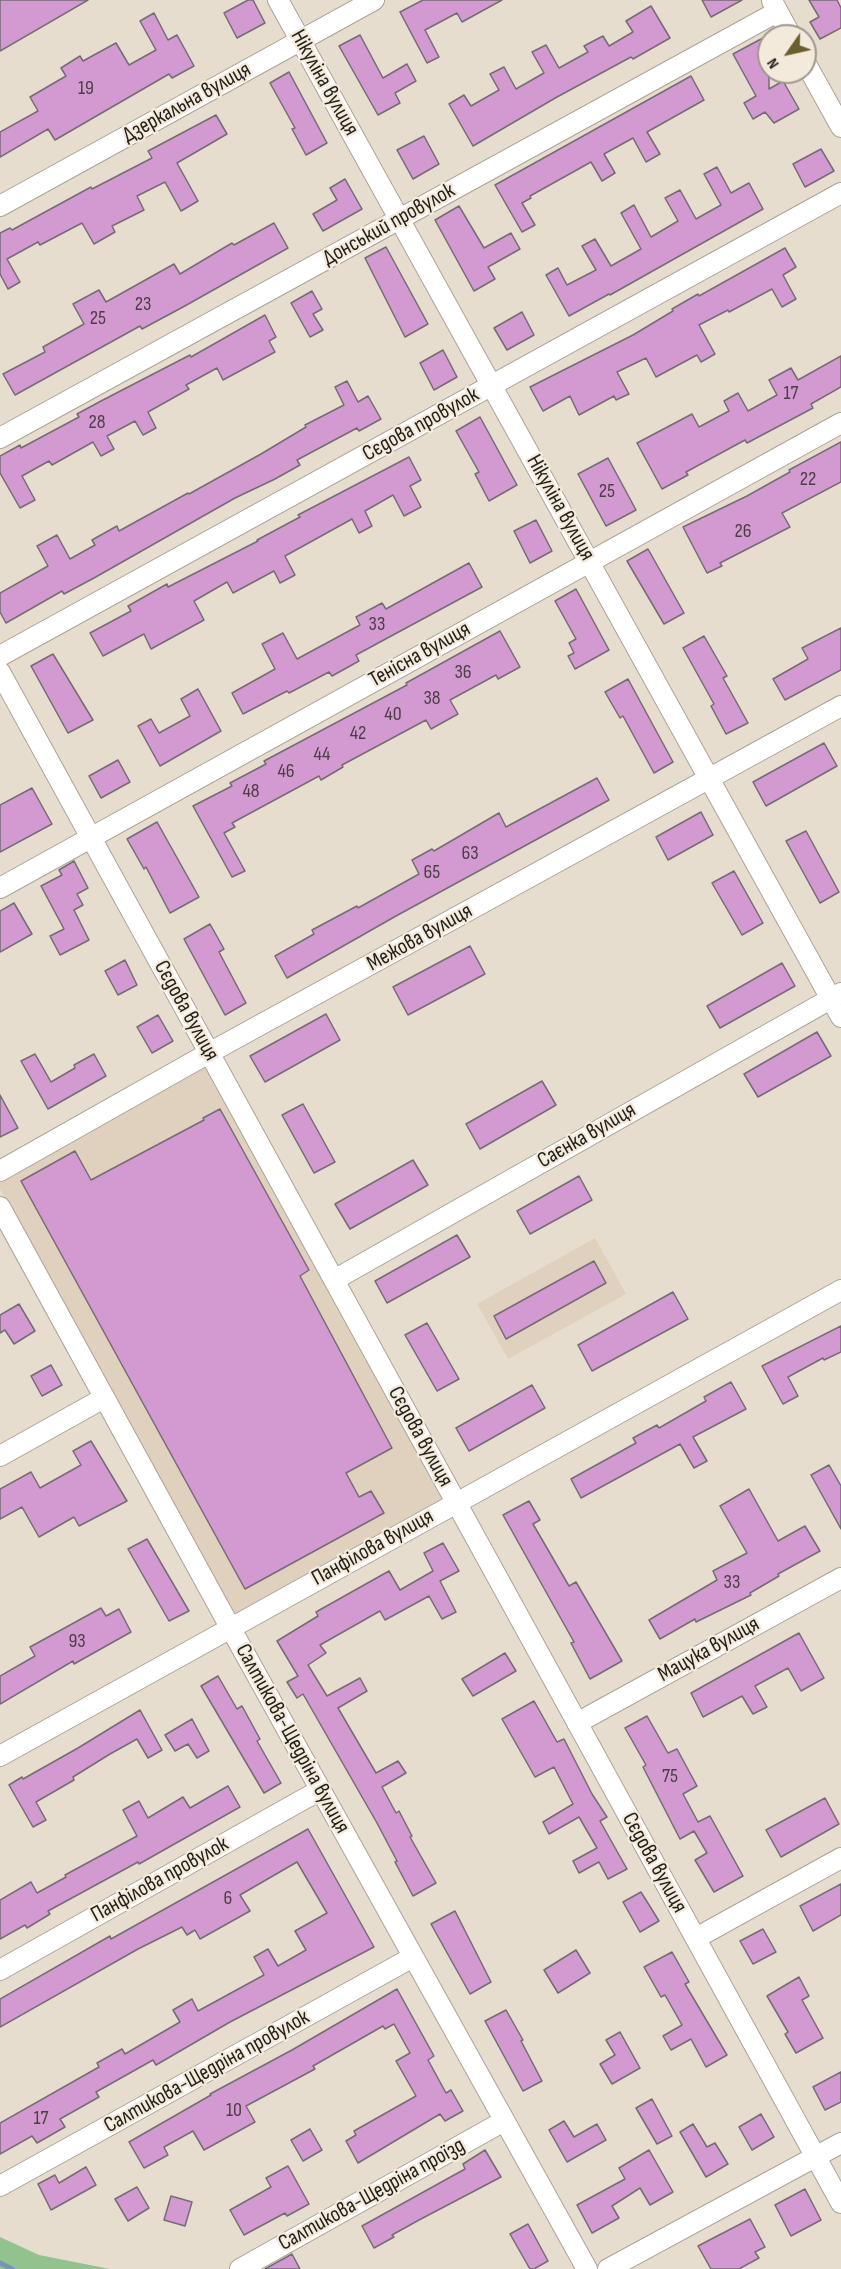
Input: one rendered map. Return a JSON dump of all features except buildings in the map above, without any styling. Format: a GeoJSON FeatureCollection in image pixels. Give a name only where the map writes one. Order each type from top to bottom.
{"type":"FeatureCollection","features":[{"type":"Feature","properties":{"kind":"street","name":"Нікуліна вулиця"},"geometry":{"type":"LineString","coordinates":[[278,0],[710,780],[836,996],[841,1017]]}},
{"type":"Feature","properties":{"kind":"street","name":"Дзеркальна вулиця"},"geometry":{"type":"LineString","coordinates":[[0,206],[374,0]]}},
{"type":"Feature","properties":{"kind":"street"},"geometry":{"type":"LineString","coordinates":[[774,6],[784,24]]}},
{"type":"Feature","properties":{"kind":"street","name":"Донський провулок"},"geometry":{"type":"LineString","coordinates":[[0,438],[399,219],[774,6]]}},
{"type":"Feature","properties":{"kind":"street"},"geometry":{"type":"LineString","coordinates":[[817,84],[841,127]]}},
{"type":"Feature","properties":{"kind":"street","name":"Сєдова провулок"},"geometry":{"type":"LineString","coordinates":[[0,656],[841,193]]}},
{"type":"Feature","properties":{"kind":"street","name":"Тенісна вулиця"},"geometry":{"type":"LineString","coordinates":[[0,888],[841,423]]}},
{"type":"Feature","properties":{"kind":"street","name":"Сєдова вулиця"},"geometry":{"type":"LineString","coordinates":[[0,672],[841,2203]]}},
{"type":"Feature","properties":{"kind":"street","name":"Межова вулиця"},"geometry":{"type":"LineString","coordinates":[[0,1171],[209,1053],[710,780],[841,706]]}},
{"type":"Feature","properties":{"kind":"street","name":"Саєнка вулиця"},"geometry":{"type":"LineString","coordinates":[[334,1280],[836,996]]}},
{"type":"Feature","properties":{"kind":"street","name":"Салтикова-Щедріна вулиця"},"geometry":{"type":"LineString","coordinates":[[0,1207],[230,1627],[587,2269]]}},
{"type":"Feature","properties":{"kind":"street","name":"Панфілова вулиця"},"geometry":{"type":"LineString","coordinates":[[0,1756],[841,1290]]}},
{"type":"Feature","properties":{"kind":"street"},"geometry":{"type":"LineString","coordinates":[[0,1456],[104,1398]]}},
{"type":"Feature","properties":{"kind":"street","name":"Мацука вулиця"},"geometry":{"type":"LineString","coordinates":[[577,1723],[841,1578]]}},
{"type":"Feature","properties":{"kind":"street","name":"Панфілова провулок"},"geometry":{"type":"LineString","coordinates":[[0,1970],[321,1790]]}},
{"type":"Feature","properties":{"kind":"street"},"geometry":{"type":"LineString","coordinates":[[696,1938],[841,1858]]}},
{"type":"Feature","properties":{"kind":"street","name":"Салтикова-Щедріна провулок"},"geometry":{"type":"LineString","coordinates":[[0,2186],[413,1957]]}},
{"type":"Feature","properties":{"kind":"street","name":"Салтикова-Щедріна проїзд"},"geometry":{"type":"LineString","coordinates":[[240,2269],[504,2121]]}},
{"type":"Feature","properties":{"kind":"street"},"geometry":{"type":"LineString","coordinates":[[608,2269],[841,2143]]}},
{"type":"Feature","properties":{"kind":"shaded area"},"geometry":{"type":"Polygon","coordinates":[[[205,1062],[447,1498],[231,1618],[0,1189],[0,1179],[205,1062]]]}},
{"type":"Feature","properties":{"kind":"shaded area"},"geometry":{"type":"Polygon","coordinates":[[[595,1238],[626,1294],[508,1359],[477,1304],[595,1238]]]}},
{"type":"Feature","properties":{"kind":"green space"},"geometry":{"type":"Polygon","coordinates":[[[0,2237],[39,2255],[110,2269],[0,2269],[0,2237]]]}},
{"type":"Feature","properties":{"kind":"waterway"},"geometry":{"type":"LineString","coordinates":[[0,2263],[12,2269]]}}]}
